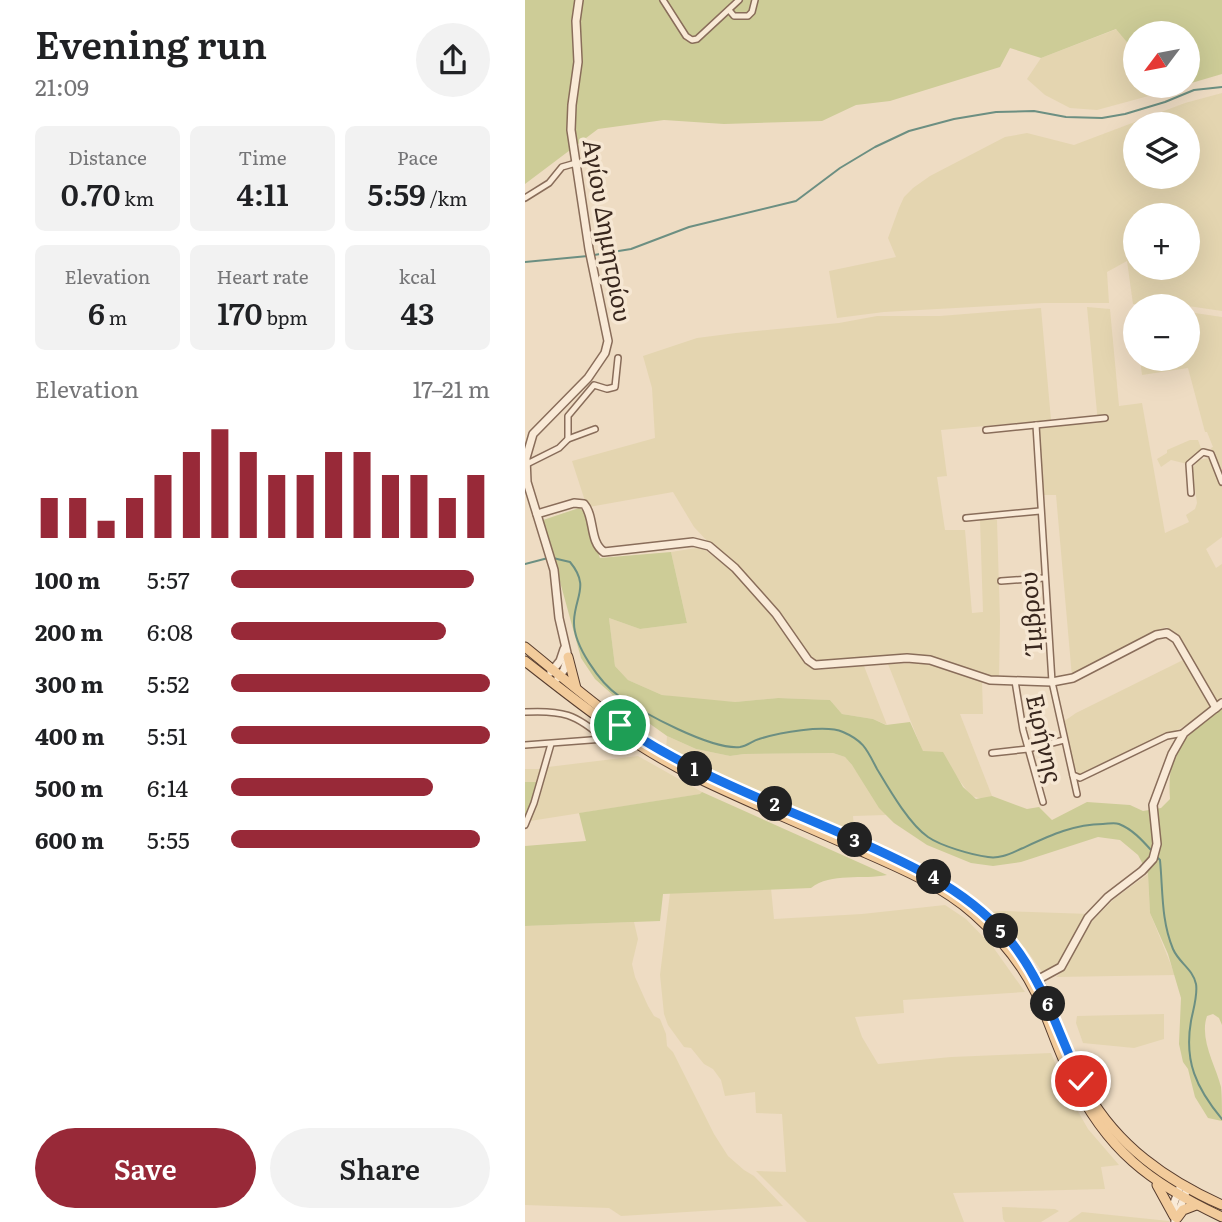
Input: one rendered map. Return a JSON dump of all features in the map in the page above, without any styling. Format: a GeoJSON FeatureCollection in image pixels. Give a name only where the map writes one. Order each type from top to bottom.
{"type":"FeatureCollection","features":[{"type":"Feature","properties":{"kind":"main road"},"geometry":{"type":"LineString","coordinates":[[525,648],[553,676],[621,734],[667,763],[919,877],[972,912],[1001,941],[1030,983],[1069,1074],[1094,1117],[1130,1161],[1152,1178],[1182,1192],[1222,1205]]}},
{"type":"Feature","properties":{"kind":"main road"},"geometry":{"type":"LineString","coordinates":[[568,657],[576,688]]}},
{"type":"Feature","properties":{"kind":"main road"},"geometry":{"type":"LineString","coordinates":[[525,661],[576,688],[620,725],[679,761],[912,866],[951,887],[977,907],[998,927],[1037,981],[1076,1071],[1104,1118],[1136,1153],[1196,1205],[1222,1217]]}},
{"type":"Feature","properties":{"kind":"main road"},"geometry":{"type":"LineString","coordinates":[[1152,1178],[1165,1196],[1176,1219],[1185,1209],[1196,1205]]}},
{"type":"Feature","properties":{"kind":"street","name":"Αγίου Δημητρίου"},"geometry":{"type":"LineString","coordinates":[[525,465],[533,434],[588,378],[606,350],[607,333],[589,249],[571,122],[578,62],[576,21],[579,0]]}},
{"type":"Feature","properties":{"kind":"street"},"geometry":{"type":"LineString","coordinates":[[663,0],[686,36],[692,40],[697,39],[739,0]]}},
{"type":"Feature","properties":{"kind":"street"},"geometry":{"type":"LineString","coordinates":[[729,10],[734,16],[748,16],[755,0]]}},
{"type":"Feature","properties":{"kind":"street"},"geometry":{"type":"LineString","coordinates":[[525,198],[549,183],[562,167],[576,163]]}},
{"type":"Feature","properties":{"kind":"street"},"geometry":{"type":"LineString","coordinates":[[568,439],[568,416],[585,394],[594,385],[607,389],[615,387],[618,358]]}},
{"type":"Feature","properties":{"kind":"street"},"geometry":{"type":"LineString","coordinates":[[986,430],[1105,418]]}},
{"type":"Feature","properties":{"kind":"street","name":"Ίμβρου"},"geometry":{"type":"LineString","coordinates":[[1036,425],[1052,682],[1077,794]]}},
{"type":"Feature","properties":{"kind":"street"},"geometry":{"type":"LineString","coordinates":[[553,676],[568,657],[553,566],[525,465],[559,448],[568,439],[595,429]]}},
{"type":"Feature","properties":{"kind":"street"},"geometry":{"type":"LineString","coordinates":[[1191,493],[1189,464],[1203,452],[1210,454],[1222,482]]}},
{"type":"Feature","properties":{"kind":"street"},"geometry":{"type":"LineString","coordinates":[[537,514],[575,503],[584,504],[589,512],[598,546],[604,552],[693,542],[709,546],[734,568],[776,614],[815,666],[907,658],[930,660],[990,680],[1052,682],[1073,678],[1156,635],[1167,633],[1176,639],[1219,706],[1184,733],[1171,754],[1154,801],[1156,841],[1153,859],[1142,872],[1108,897],[1088,918],[1061,967],[1037,981]]}},
{"type":"Feature","properties":{"kind":"street"},"geometry":{"type":"LineString","coordinates":[[966,518],[1040,511]]}},
{"type":"Feature","properties":{"kind":"street"},"geometry":{"type":"LineString","coordinates":[[1001,581],[1044,578]]}},
{"type":"Feature","properties":{"kind":"street"},"geometry":{"type":"LineString","coordinates":[[553,676],[563,654],[564,644]]}},
{"type":"Feature","properties":{"kind":"street","name":"Ειρήνης"},"geometry":{"type":"LineString","coordinates":[[1015,681],[1028,748],[1043,803]]}},
{"type":"Feature","properties":{"kind":"street"},"geometry":{"type":"LineString","coordinates":[[525,712],[541,710],[565,713],[579,719],[604,739]]}},
{"type":"Feature","properties":{"kind":"street"},"geometry":{"type":"LineString","coordinates":[[1073,775],[1080,778],[1167,736],[1184,733]]}},
{"type":"Feature","properties":{"kind":"street"},"geometry":{"type":"LineString","coordinates":[[525,745],[604,739],[613,741],[621,734]]}},
{"type":"Feature","properties":{"kind":"street"},"geometry":{"type":"LineString","coordinates":[[992,753],[1064,740]]}},
{"type":"Feature","properties":{"kind":"street"},"geometry":{"type":"LineString","coordinates":[[525,825],[551,744]]}},
{"type":"Feature","properties":{"kind":"street"},"geometry":{"type":"LineString","coordinates":[[1176,1219],[1173,1206],[1182,1192]]}},
{"type":"Feature","properties":{"kind":"shaded area"},"geometry":{"type":"Polygon","coordinates":[[[525,0],[1222,0],[1222,74],[1201,80],[1201,21],[1123,21],[1123,37],[1116,29],[1041,58],[1010,48],[1000,67],[890,101],[856,105],[822,121],[724,124],[664,120],[598,129],[525,184],[525,0]]]}},
{"type":"Feature","properties":{"kind":"shaded area"},"geometry":{"type":"Polygon","coordinates":[[[1117,29],[1123,37],[1123,98],[1141,98],[1097,110],[1070,108],[1045,95],[1027,79],[1041,58],[1117,29]]]}},
{"type":"Feature","properties":{"kind":"shaded area"},"geometry":{"type":"Polygon","coordinates":[[[1222,93],[1222,311],[1200,308],[1200,294],[1132,294],[1130,280],[1200,280],[1200,203],[1123,203],[1123,263],[1107,272],[1109,303],[1044,303],[884,312],[837,318],[829,271],[896,257],[888,238],[904,197],[930,176],[1005,137],[1027,133],[1074,145],[1123,126],[1123,189],[1200,189],[1200,112],[1161,112],[1222,93]]]}},
{"type":"Feature","properties":{"kind":"shaded area"},"geometry":{"type":"Polygon","coordinates":[[[1087,307],[1110,309],[1119,406],[1142,403],[1165,533],[1189,522],[1186,515],[1195,509],[1197,503],[1192,469],[1198,460],[1209,458],[1222,487],[1222,537],[1206,549],[1216,568],[1222,564],[1222,699],[1217,703],[1177,638],[1167,627],[1072,677],[1056,495],[1041,495],[1038,427],[1098,423],[1087,307]]]}},
{"type":"Feature","properties":{"kind":"shaded area"},"geometry":{"type":"Polygon","coordinates":[[[1041,308],[1051,420],[941,430],[947,476],[937,477],[945,530],[965,530],[972,613],[983,612],[980,520],[997,520],[999,678],[930,659],[813,663],[791,630],[694,527],[673,492],[589,507],[585,501],[572,461],[655,438],[652,388],[643,356],[697,338],[736,333],[839,323],[877,316],[940,316],[1041,308]]]}},
{"type":"Feature","properties":{"kind":"shaded area"},"geometry":{"type":"Polygon","coordinates":[[[1200,314],[1222,317],[1222,475],[1205,432],[1189,371],[1200,371],[1200,314]]]}},
{"type":"Feature","properties":{"kind":"shaded area"},"geometry":{"type":"Polygon","coordinates":[[[1142,371],[1168,371],[1142,375],[1142,371]]]}},
{"type":"Feature","properties":{"kind":"shaded area"},"geometry":{"type":"Polygon","coordinates":[[[1190,440],[1198,440],[1202,451],[1187,464],[1171,460],[1161,467],[1157,459],[1167,453],[1167,450],[1190,440]]]}},
{"type":"Feature","properties":{"kind":"shaded area"},"geometry":{"type":"Polygon","coordinates":[[[579,508],[590,524],[600,558],[671,552],[687,623],[640,629],[609,618],[615,666],[628,680],[662,695],[735,702],[778,698],[830,700],[842,714],[873,719],[886,725],[910,722],[923,751],[943,752],[963,787],[976,799],[992,796],[1027,809],[1039,807],[1052,820],[1087,802],[1130,805],[1143,811],[1161,808],[1170,799],[1171,767],[1181,745],[1222,707],[1222,1025],[1219,1018],[1213,1014],[1207,1016],[1205,1034],[1221,1087],[1222,1121],[1208,1118],[1195,1097],[1188,1069],[1183,1062],[1179,1044],[1181,998],[1168,954],[1150,913],[1148,874],[1138,855],[1120,840],[1098,837],[1021,862],[993,866],[971,863],[927,845],[894,823],[879,808],[845,757],[833,753],[730,756],[696,749],[667,736],[625,706],[595,679],[581,658],[543,520],[579,508]]]}},
{"type":"Feature","properties":{"kind":"shaded area"},"geometry":{"type":"Polygon","coordinates":[[[696,548],[705,550],[731,570],[779,624],[808,666],[820,670],[864,666],[887,725],[873,719],[842,714],[830,700],[778,698],[735,702],[703,701],[662,695],[628,680],[615,666],[609,618],[640,629],[687,623],[671,552],[696,548]]]}},
{"type":"Feature","properties":{"kind":"shaded area"},"geometry":{"type":"Polygon","coordinates":[[[1185,659],[1212,709],[1179,729],[1080,776],[1074,767],[1063,722],[1185,659]]]}},
{"type":"Feature","properties":{"kind":"shaded area"},"geometry":{"type":"Polygon","coordinates":[[[921,663],[968,674],[982,681],[983,714],[960,714],[992,796],[983,799],[971,796],[954,773],[923,752],[888,664],[921,663]]]}},
{"type":"Feature","properties":{"kind":"shaded area"},"geometry":{"type":"Polygon","coordinates":[[[667,736],[696,749],[730,756],[833,753],[845,757],[886,815],[853,816],[855,838],[666,750],[667,736]]]}},
{"type":"Feature","properties":{"kind":"shaded area"},"geometry":{"type":"Polygon","coordinates":[[[638,756],[702,792],[701,794],[530,821],[548,767],[638,756]]]}},
{"type":"Feature","properties":{"kind":"shaded area"},"geometry":{"type":"Polygon","coordinates":[[[525,769],[542,769],[539,782],[525,782],[525,769]]]}},
{"type":"Feature","properties":{"kind":"shaded area"},"geometry":{"type":"Polygon","coordinates":[[[525,782],[539,782],[525,821],[525,782]]]}},
{"type":"Feature","properties":{"kind":"shaded area"},"geometry":{"type":"Polygon","coordinates":[[[702,792],[887,875],[838,878],[811,888],[663,894],[660,921],[525,926],[525,846],[586,841],[579,813],[702,792]]]}},
{"type":"Feature","properties":{"kind":"shaded area"},"geometry":{"type":"Polygon","coordinates":[[[1148,874],[1150,913],[1175,975],[1056,977],[1067,967],[1093,920],[1114,899],[1148,874]]]}},
{"type":"Feature","properties":{"kind":"shaded area"},"geometry":{"type":"Polygon","coordinates":[[[771,888],[774,919],[862,914],[945,905],[966,919],[993,947],[1025,992],[903,1000],[904,1013],[855,1017],[862,1037],[878,1064],[951,1057],[1051,1053],[1067,1092],[1088,1129],[1119,1165],[1101,1167],[1105,1189],[953,1193],[964,1222],[807,1222],[756,1171],[786,1172],[782,1114],[756,1113],[755,1092],[725,1096],[721,1080],[713,1069],[704,1064],[691,1048],[684,1047],[668,1025],[664,1014],[660,975],[670,893],[771,888]]]}},
{"type":"Feature","properties":{"kind":"shaded area"},"geometry":{"type":"Polygon","coordinates":[[[986,912],[1090,914],[1076,931],[1060,965],[1043,973],[1025,948],[986,912]]]}},
{"type":"Feature","properties":{"kind":"shaded area"},"geometry":{"type":"Polygon","coordinates":[[[634,922],[638,939],[632,964],[635,977],[648,1006],[654,1016],[660,1019],[667,1046],[673,1052],[728,1156],[754,1176],[783,1206],[621,1216],[609,1208],[525,1205],[525,926],[634,922]]]}},
{"type":"Feature","properties":{"kind":"shaded area"},"geometry":{"type":"Polygon","coordinates":[[[1164,1014],[1164,1039],[1134,1048],[1083,1043],[1076,1023],[1077,1016],[1164,1014]]]}},
{"type":"Feature","properties":{"kind":"shaded area"},"geometry":{"type":"Polygon","coordinates":[[[1002,1207],[1059,1211],[1041,1222],[1005,1222],[1002,1207]]]}},
{"type":"Feature","properties":{"kind":"shaded area"},"geometry":{"type":"Polygon","coordinates":[[[1082,1212],[1169,1221],[1169,1222],[1068,1222],[1082,1212]]]}},
{"type":"Feature","properties":{"kind":"waterway"},"geometry":{"type":"LineString","coordinates":[[594,255],[631,249],[689,227],[796,201],[840,168],[909,131],[954,119],[996,112],[1034,111],[1066,117],[1102,118],[1165,102],[1194,90],[1222,87]]}},
{"type":"Feature","properties":{"kind":"waterway"},"geometry":{"type":"LineString","coordinates":[[525,262],[588,256]]}},
{"type":"Feature","properties":{"kind":"waterway"},"geometry":{"type":"LineString","coordinates":[[525,564],[548,558]]}},
{"type":"Feature","properties":{"kind":"waterway"},"geometry":{"type":"LineString","coordinates":[[553,558],[570,562],[579,578],[575,631],[583,652],[596,673],[619,696],[678,729],[712,743],[740,747],[756,740],[801,730],[825,729],[843,732],[864,747],[914,824],[928,837],[957,850],[993,857],[1002,856],[1072,828],[1113,823],[1128,829],[1151,850]]}},
{"type":"Feature","properties":{"kind":"waterway"},"geometry":{"type":"LineString","coordinates":[[1157,857],[1160,860],[1164,916],[1169,938],[1173,949],[1192,974],[1196,984],[1189,1035],[1191,1061],[1199,1085],[1222,1119]]}},
{"type":"Feature","properties":{"kind":"route"},"geometry":{"type":"LineString","coordinates":[[620,725],[654,747],[702,772],[912,866],[957,891],[998,927],[1031,970],[1041,987],[1081,1081]]}}]}
